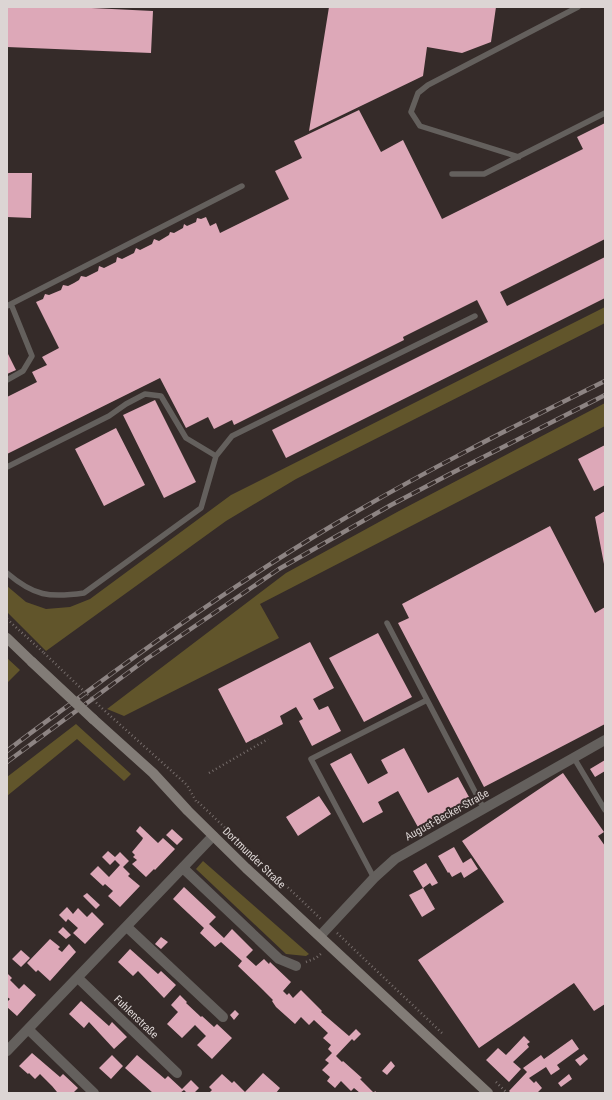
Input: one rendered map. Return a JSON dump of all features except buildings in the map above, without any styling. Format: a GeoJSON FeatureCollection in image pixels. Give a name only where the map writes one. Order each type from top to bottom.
{"type":"FeatureCollection","features":[{"type":"Feature","properties":{"kind":"main road","name":"Dortmunder Straße"},"geometry":{"type":"LineString","coordinates":[[7,638],[153,773],[213,836],[488,1093]]}},
{"type":"Feature","properties":{"kind":"street","name":"August-Becker-Straße"},"geometry":{"type":"LineString","coordinates":[[320,936],[374,878],[395,859],[605,740]]}},
{"type":"Feature","properties":{"kind":"street"},"geometry":{"type":"LineString","coordinates":[[7,1052],[213,836]]}},
{"type":"Feature","properties":{"kind":"street"},"geometry":{"type":"LineString","coordinates":[[183,868],[279,959],[296,966]]}},
{"type":"Feature","properties":{"kind":"street"},"geometry":{"type":"LineString","coordinates":[[127,926],[223,1017]]}},
{"type":"Feature","properties":{"kind":"street","name":"Fuhlenstraße"},"geometry":{"type":"LineString","coordinates":[[78,978],[177,1073]]}},
{"type":"Feature","properties":{"kind":"street"},"geometry":{"type":"LineString","coordinates":[[29,1030],[94,1093]]}},
{"type":"Feature","properties":{"kind":"lane"},"geometry":{"type":"LineString","coordinates":[[519,157],[420,126],[411,112],[418,93],[428,85],[578,7]]}},
{"type":"Feature","properties":{"kind":"lane"},"geometry":{"type":"LineString","coordinates":[[452,174],[484,174],[605,112]]}},
{"type":"Feature","properties":{"kind":"lane"},"geometry":{"type":"LineString","coordinates":[[7,380],[23,372],[32,356],[9,305],[242,186]]}},
{"type":"Feature","properties":{"kind":"lane"},"geometry":{"type":"LineString","coordinates":[[7,573],[21,585],[39,593],[61,596],[84,593],[201,508],[216,456],[232,436],[475,316]]}},
{"type":"Feature","properties":{"kind":"lane"},"geometry":{"type":"LineString","coordinates":[[7,467],[109,416],[126,404],[145,394],[161,396],[186,438],[216,456]]}},
{"type":"Feature","properties":{"kind":"lane"},"geometry":{"type":"LineString","coordinates":[[387,624],[484,809]]}},
{"type":"Feature","properties":{"kind":"lane"},"geometry":{"type":"LineString","coordinates":[[374,878],[311,759],[427,700]]}},
{"type":"Feature","properties":{"kind":"lane"},"geometry":{"type":"LineString","coordinates":[[574,758],[605,810]]}},
{"type":"Feature","properties":{"kind":"path"},"geometry":{"type":"LineString","coordinates":[[7,619],[105,711]]}},
{"type":"Feature","properties":{"kind":"path"},"geometry":{"type":"LineString","coordinates":[[209,773],[268,739]]}},
{"type":"Feature","properties":{"kind":"path"},"geometry":{"type":"LineString","coordinates":[[198,802],[446,1036]]}},
{"type":"Feature","properties":{"kind":"path"},"geometry":{"type":"LineString","coordinates":[[296,966],[316,958],[330,946]]}},
{"type":"Feature","properties":{"kind":"path"},"geometry":{"type":"LineString","coordinates":[[490,1077],[507,1093]]}},
{"type":"Feature","properties":{"kind":"shaded area"},"geometry":{"type":"Polygon","coordinates":[[[605,307],[605,323],[296,479],[226,521],[46,651],[7,612],[7,586],[26,602],[46,609],[70,607],[90,599],[231,495],[605,307]]]}},
{"type":"Feature","properties":{"kind":"shaded area"},"geometry":{"type":"Polygon","coordinates":[[[605,403],[605,426],[260,604],[279,638],[124,716],[107,709],[286,573],[399,511],[605,403]]]}},
{"type":"Feature","properties":{"kind":"shaded area"},"geometry":{"type":"Polygon","coordinates":[[[7,658],[20,670],[7,683],[7,658]]]}},
{"type":"Feature","properties":{"kind":"shaded area"},"geometry":{"type":"Polygon","coordinates":[[[76,724],[131,774],[124,781],[77,739],[7,796],[7,777],[76,724]]]}},
{"type":"Feature","properties":{"kind":"shaded area"},"geometry":{"type":"Polygon","coordinates":[[[203,861],[309,954],[306,956],[286,954],[196,869],[203,861]]]}},
{"type":"Feature","properties":{"kind":"railway"},"geometry":{"type":"LineString","coordinates":[[7,751],[180,625],[239,584],[299,546],[364,507],[432,470],[501,433],[605,381]]}},
{"type":"Feature","properties":{"kind":"railway"},"geometry":{"type":"LineString","coordinates":[[7,762],[148,658],[279,569],[391,505],[605,395]]}}]}
